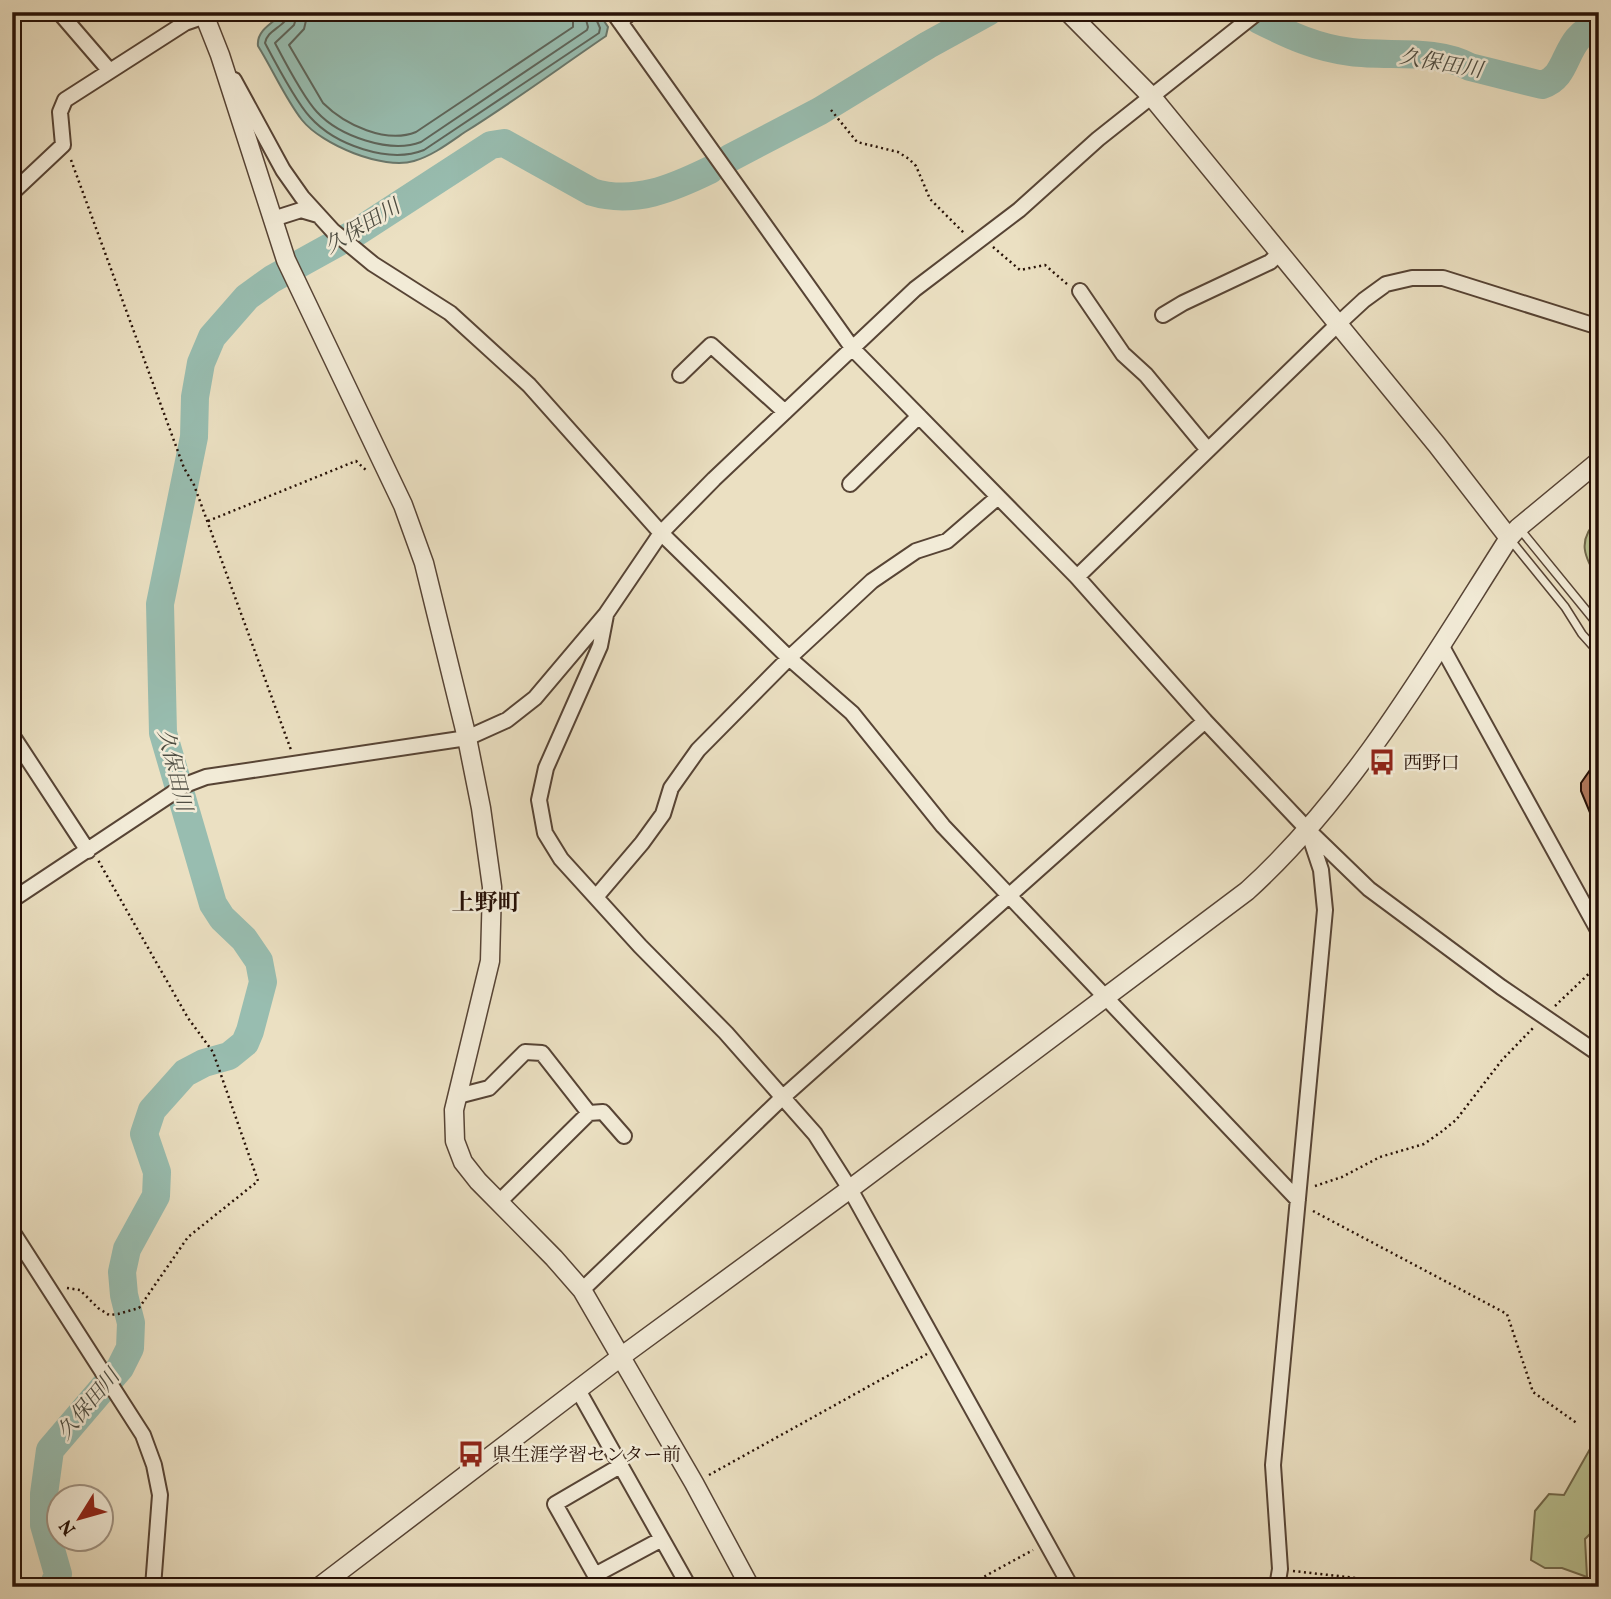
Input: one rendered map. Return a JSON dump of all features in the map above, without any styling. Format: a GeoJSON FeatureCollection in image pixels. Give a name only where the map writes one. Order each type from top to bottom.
{"type":"FeatureCollection","features":[{"type":"Feature","properties":{"kind":"street"},"geometry":{"type":"LineString","coordinates":[[59,12],[109,70]]}},
{"type":"Feature","properties":{"kind":"street"},"geometry":{"type":"LineString","coordinates":[[631,12],[616,17],[853,349],[1077,576],[1205,721],[1308,830],[1369,889],[1599,1054]]}},
{"type":"Feature","properties":{"kind":"street"},"geometry":{"type":"LineString","coordinates":[[1068,12],[1152,97],[1437,445],[1514,533]]}},
{"type":"Feature","properties":{"kind":"street"},"geometry":{"type":"LineString","coordinates":[[12,900],[170,794],[206,776],[467,738],[507,720],[535,698],[606,614],[661,533],[714,479],[915,289],[1019,210],[1098,139],[1258,12]]}},
{"type":"Feature","properties":{"kind":"street"},"geometry":{"type":"LineString","coordinates":[[12,192],[63,145],[60,112],[65,100],[184,23],[208,13],[286,260],[390,474],[424,563],[467,738],[481,808],[492,887],[490,961],[454,1110],[455,1141],[463,1162],[478,1181],[582,1290],[694,1483],[750,1587]]}},
{"type":"Feature","properties":{"kind":"street"},"geometry":{"type":"LineString","coordinates":[[220,55],[283,170],[318,215],[373,264],[450,313],[529,385],[661,533],[789,658],[852,713],[943,827],[1298,1198]]}},
{"type":"Feature","properties":{"kind":"street"},"geometry":{"type":"LineString","coordinates":[[273,219],[301,210],[318,215]]}},
{"type":"Feature","properties":{"kind":"street"},"geometry":{"type":"LineString","coordinates":[[1163,315],[1270,262],[1280,253]]}},
{"type":"Feature","properties":{"kind":"street"},"geometry":{"type":"LineString","coordinates":[[1077,576],[1338,324],[1386,284],[1412,278],[1443,278],[1599,327]]}},
{"type":"Feature","properties":{"kind":"street"},"geometry":{"type":"LineString","coordinates":[[1080,291],[1123,354],[1146,375],[1208,450]]}},
{"type":"Feature","properties":{"kind":"street"},"geometry":{"type":"LineString","coordinates":[[680,375],[711,345],[785,412]]}},
{"type":"Feature","properties":{"kind":"street"},"geometry":{"type":"LineString","coordinates":[[850,484],[919,416]]}},
{"type":"Feature","properties":{"kind":"street"},"geometry":{"type":"LineString","coordinates":[[319,1587],[335,1580],[622,1356],[850,1189],[1247,891],[1279,862],[1344,787],[1514,533],[1599,461]]}},
{"type":"Feature","properties":{"kind":"street"},"geometry":{"type":"LineString","coordinates":[[596,897],[663,814],[671,788],[698,750],[789,658],[872,581],[916,551],[947,541],[998,496]]}},
{"type":"Feature","properties":{"kind":"street"},"geometry":{"type":"LineString","coordinates":[[606,614],[600,646],[546,768],[539,800],[545,833],[561,859],[716,1023],[815,1134],[850,1189],[1070,1587]]}},
{"type":"Feature","properties":{"kind":"street"},"geometry":{"type":"LineString","coordinates":[[1441,645],[1599,932]]}},
{"type":"Feature","properties":{"kind":"street"},"geometry":{"type":"LineString","coordinates":[[582,1290],[783,1097],[1205,721]]}},
{"type":"Feature","properties":{"kind":"street"},"geometry":{"type":"LineString","coordinates":[[12,735],[89,850]]}},
{"type":"Feature","properties":{"kind":"street"},"geometry":{"type":"LineString","coordinates":[[1277,1587],[1280,1569],[1273,1465],[1325,910],[1321,870],[1308,830]]}},
{"type":"Feature","properties":{"kind":"street"},"geometry":{"type":"LineString","coordinates":[[457,1096],[489,1088],[525,1052],[542,1053],[589,1113]]}},
{"type":"Feature","properties":{"kind":"street"},"geometry":{"type":"LineString","coordinates":[[499,1202],[589,1113],[603,1112],[624,1136]]}},
{"type":"Feature","properties":{"kind":"street"},"geometry":{"type":"LineString","coordinates":[[12,1231],[143,1435],[154,1465],[160,1495],[153,1587]]}},
{"type":"Feature","properties":{"kind":"street"},"geometry":{"type":"LineString","coordinates":[[578,1390],[689,1587]]}},
{"type":"Feature","properties":{"kind":"street"},"geometry":{"type":"LineString","coordinates":[[620,1466],[555,1504],[595,1574],[662,1539]]}},
{"type":"Feature","properties":{"kind":"lane"},"geometry":{"type":"LineString","coordinates":[[1514,533],[1599,626]]}},
{"type":"Feature","properties":{"kind":"lane"},"geometry":{"type":"LineString","coordinates":[[1514,533],[1582,634],[1599,653]]}},
{"type":"Feature","properties":{"kind":"path"},"geometry":{"type":"LineString","coordinates":[[831,110],[857,142],[888,149],[909,159],[916,166],[930,200],[1020,270],[1045,265],[1068,285],[1080,291]]}},
{"type":"Feature","properties":{"kind":"path"},"geometry":{"type":"LineString","coordinates":[[63,145],[184,468],[208,522],[296,764]]}},
{"type":"Feature","properties":{"kind":"path"},"geometry":{"type":"LineString","coordinates":[[208,522],[356,461],[379,479],[390,474]]}},
{"type":"Feature","properties":{"kind":"path"},"geometry":{"type":"LineString","coordinates":[[54,1294],[69,1287],[80,1290],[109,1315],[139,1308],[188,1237],[258,1181],[213,1052],[188,1018],[89,850]]}},
{"type":"Feature","properties":{"kind":"path"},"geometry":{"type":"LineString","coordinates":[[1298,1198],[1380,1157],[1424,1144],[1441,1132],[1456,1120],[1502,1060],[1599,964]]}},
{"type":"Feature","properties":{"kind":"path"},"geometry":{"type":"LineString","coordinates":[[1298,1198],[1507,1314],[1533,1392],[1578,1424]]}},
{"type":"Feature","properties":{"kind":"path"},"geometry":{"type":"LineString","coordinates":[[694,1483],[938,1348]]}},
{"type":"Feature","properties":{"kind":"path"},"geometry":{"type":"LineString","coordinates":[[965,1587],[1047,1542]]}},
{"type":"Feature","properties":{"kind":"path"},"geometry":{"type":"LineString","coordinates":[[1280,1569],[1392,1582],[1405,1587]]}},
{"type":"Feature","properties":{"kind":"green space"},"geometry":{"type":"Polygon","coordinates":[[[1599,518],[1599,581],[1586,556],[1585,541],[1599,518]]]}},
{"type":"Feature","properties":{"kind":"green space"},"geometry":{"type":"Polygon","coordinates":[[[1599,1433],[1599,1525],[1585,1539],[1587,1577],[1562,1568],[1545,1568],[1531,1560],[1535,1511],[1549,1494],[1564,1495],[1599,1433]]]}},
{"type":"Feature","properties":{"kind":"water"},"geometry":{"type":"Polygon","coordinates":[[[285,12],[598,12],[608,27],[606,36],[447,145],[421,159],[401,163],[370,159],[354,153],[324,138],[302,120],[258,46],[263,31],[285,12]]]}},
{"type":"Feature","properties":{"kind":"building"},"geometry":{"type":"Polygon","coordinates":[[[1599,757],[1599,792],[1592,775],[1592,767],[1599,757]]]}},
{"type":"Feature","properties":{"kind":"waterway","name":"久保田川"},"geometry":{"type":"LineString","coordinates":[[730,158],[820,111],[988,12]]}},
{"type":"Feature","properties":{"kind":"waterway","name":"久保田川"},"geometry":{"type":"LineString","coordinates":[[1259,20],[1292,36],[1326,47],[1351,52],[1442,57],[1542,85],[1558,74],[1578,38],[1599,25]]}},
{"type":"Feature","properties":{"kind":"waterway","name":"久保田川"},"geometry":{"type":"LineString","coordinates":[[53,1587],[58,1574],[44,1525],[44,1494],[50,1450],[120,1368],[130,1348],[131,1323],[122,1272],[127,1249],[156,1196],[157,1172],[144,1134],[152,1110],[185,1073],[204,1063],[229,1056],[245,1043],[263,982],[259,961],[244,939],[222,918],[213,904],[163,733],[160,604],[194,437],[195,397],[201,363],[212,337],[247,297],[272,279],[357,232],[491,145],[504,143],[592,192],[608,196],[653,193],[710,170]]}},
{"type":"Feature","properties":{"kind":"place","name":"西野口"},"geometry":{"type":"Point","coordinates":[1382,762]}},
{"type":"Feature","properties":{"kind":"place","name":"県生涯学習センター前"},"geometry":{"type":"Point","coordinates":[471,1454]}},
{"type":"Feature","properties":{"kind":"district","name":"上野町"},"geometry":{"type":"Point","coordinates":[486,902]}}]}
